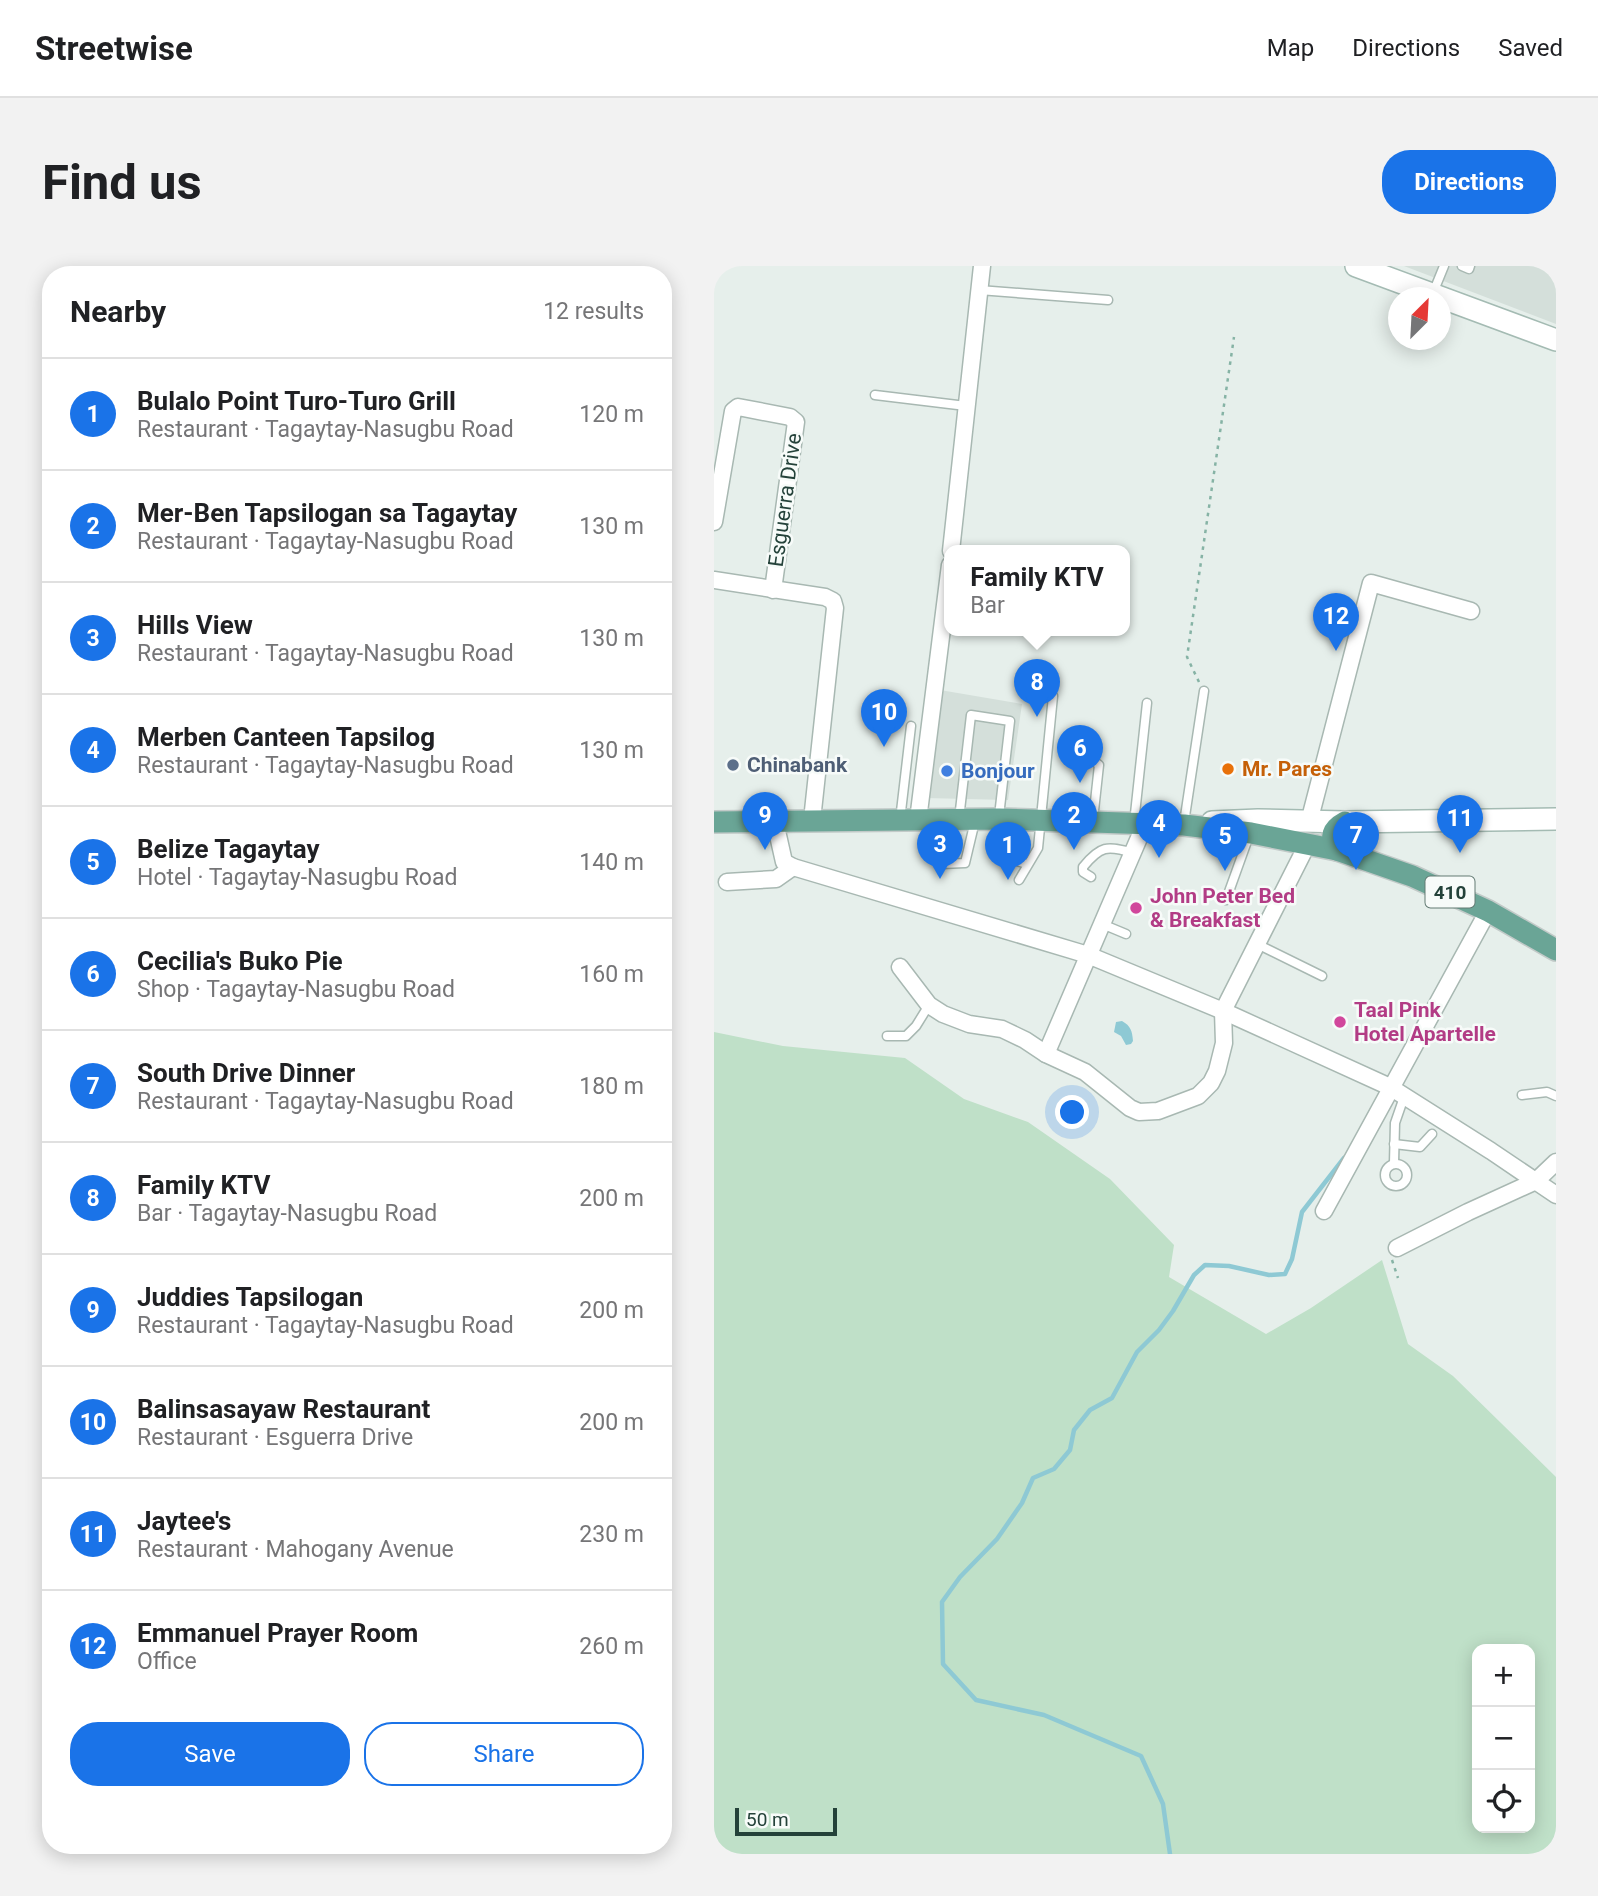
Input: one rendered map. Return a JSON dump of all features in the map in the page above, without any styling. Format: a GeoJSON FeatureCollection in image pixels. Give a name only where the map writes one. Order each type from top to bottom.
{"type":"FeatureCollection","features":[{"type":"Feature","properties":{"kind":"main road"},"geometry":{"type":"LineString","coordinates":[[1356,266],[1414,287]]}},
{"type":"Feature","properties":{"kind":"main road"},"geometry":{"type":"LineString","coordinates":[[1451,301],[1556,340]]}},
{"type":"Feature","properties":{"kind":"main road","name":"410"},"geometry":{"type":"LineString","coordinates":[[714,822],[999,819],[1184,825],[1251,832],[1308,832],[1337,850],[1412,876],[1488,911],[1556,950]]}},
{"type":"Feature","properties":{"kind":"main road"},"geometry":{"type":"LineString","coordinates":[[1184,825],[1216,821],[1308,832],[1345,822],[1556,819]]}},
{"type":"Feature","properties":{"kind":"main road"},"geometry":{"type":"LineString","coordinates":[[1337,850],[1332,837],[1334,830],[1345,822]]}},
{"type":"Feature","properties":{"kind":"street"},"geometry":{"type":"LineString","coordinates":[[952,545],[982,266]]}},
{"type":"Feature","properties":{"kind":"street","name":"Esguerra Drive"},"geometry":{"type":"LineString","coordinates":[[714,522],[733,411],[738,407],[790,417],[796,422],[773,590]]}},
{"type":"Feature","properties":{"kind":"street","name":"Esguerra Drive"},"geometry":{"type":"LineString","coordinates":[[714,580],[825,597],[833,601],[835,608],[812,820]]}},
{"type":"Feature","properties":{"kind":"street"},"geometry":{"type":"LineString","coordinates":[[900,967],[929,1004],[943,1014],[969,1024],[1002,1029],[1085,1072],[1130,1108],[1139,1112],[1158,1111],[1198,1096],[1211,1083],[1217,1071],[1224,1043],[1223,1011],[1308,832],[1371,583],[1471,611]]}},
{"type":"Feature","properties":{"kind":"street"},"geometry":{"type":"LineString","coordinates":[[909,820],[944,602]]}},
{"type":"Feature","properties":{"kind":"street"},"geometry":{"type":"LineString","coordinates":[[775,821],[784,862],[793,867],[1088,955],[1223,1011],[1397,1092],[1556,1195]]}},
{"type":"Feature","properties":{"kind":"street"},"geometry":{"type":"LineString","coordinates":[[1046,1054],[1133,853],[1140,824]]}},
{"type":"Feature","properties":{"kind":"street"},"geometry":{"type":"LineString","coordinates":[[727,882],[776,879],[793,867]]}},
{"type":"Feature","properties":{"kind":"street"},"geometry":{"type":"LineString","coordinates":[[1324,1211],[1397,1092],[1488,911]]}},
{"type":"Feature","properties":{"kind":"street"},"geometry":{"type":"LineString","coordinates":[[1397,1248],[1535,1181],[1556,1162]]}},
{"type":"Feature","properties":{"kind":"lane"},"geometry":{"type":"LineString","coordinates":[[1436,287],[1444,266]]}},
{"type":"Feature","properties":{"kind":"lane"},"geometry":{"type":"LineString","coordinates":[[1462,266],[1469,269],[1470,266]]}},
{"type":"Feature","properties":{"kind":"lane"},"geometry":{"type":"LineString","coordinates":[[979,290],[1108,300]]}},
{"type":"Feature","properties":{"kind":"lane"},"geometry":{"type":"LineString","coordinates":[[875,395],[966,406]]}},
{"type":"Feature","properties":{"kind":"lane"},"geometry":{"type":"LineString","coordinates":[[1184,825],[1204,691]]}},
{"type":"Feature","properties":{"kind":"lane"},"geometry":{"type":"LineString","coordinates":[[1019,880],[1038,848],[1054,696]]}},
{"type":"Feature","properties":{"kind":"lane"},"geometry":{"type":"LineString","coordinates":[[1140,824],[1147,703]]}},
{"type":"Feature","properties":{"kind":"lane"},"geometry":{"type":"LineString","coordinates":[[941,864],[964,863],[971,715],[1010,721],[999,819]]}},
{"type":"Feature","properties":{"kind":"lane"},"geometry":{"type":"LineString","coordinates":[[909,820],[911,726]]}},
{"type":"Feature","properties":{"kind":"lane"},"geometry":{"type":"LineString","coordinates":[[1084,754],[1099,765],[1093,822]]}},
{"type":"Feature","properties":{"kind":"lane"},"geometry":{"type":"LineString","coordinates":[[1226,900],[1251,832]]}},
{"type":"Feature","properties":{"kind":"lane"},"geometry":{"type":"LineString","coordinates":[[1091,877],[1083,872],[1083,867],[1101,849],[1114,847],[1133,853]]}},
{"type":"Feature","properties":{"kind":"lane"},"geometry":{"type":"LineString","coordinates":[[1007,858],[1027,864]]}},
{"type":"Feature","properties":{"kind":"lane"},"geometry":{"type":"LineString","coordinates":[[1102,923],[1126,934]]}},
{"type":"Feature","properties":{"kind":"lane"},"geometry":{"type":"LineString","coordinates":[[1257,944],[1322,976]]}},
{"type":"Feature","properties":{"kind":"lane"},"geometry":{"type":"LineString","coordinates":[[887,1036],[906,1036],[916,1026],[929,1004]]}},
{"type":"Feature","properties":{"kind":"lane"},"geometry":{"type":"LineString","coordinates":[[1394,1163],[1397,1092]]}},
{"type":"Feature","properties":{"kind":"lane"},"geometry":{"type":"LineString","coordinates":[[1522,1095],[1547,1092],[1556,1096]]}},
{"type":"Feature","properties":{"kind":"lane"},"geometry":{"type":"LineString","coordinates":[[1394,1144],[1420,1147],[1432,1134]]}},
{"type":"Feature","properties":{"kind":"path"},"geometry":{"type":"LineString","coordinates":[[1204,691],[1187,657],[1234,337]]}},
{"type":"Feature","properties":{"kind":"shaded area"},"geometry":{"type":"Polygon","coordinates":[[[1404,266],[1556,266],[1556,324],[1467,290],[1404,266]]]}},
{"type":"Feature","properties":{"kind":"shaded area"},"geometry":{"type":"Polygon","coordinates":[[[940,690],[1022,704],[1008,800],[925,798],[940,690]]]}},
{"type":"Feature","properties":{"kind":"green space"},"geometry":{"type":"Polygon","coordinates":[[[714,1032],[783,1046],[905,1058],[964,1099],[1028,1122],[1110,1179],[1174,1245],[1169,1277],[1266,1334],[1311,1308],[1382,1260],[1408,1344],[1453,1376],[1556,1477],[1556,1854],[714,1854],[714,1032]]]}},
{"type":"Feature","properties":{"kind":"water"},"geometry":{"type":"Polygon","coordinates":[[[1122,1021],[1130,1029],[1133,1041],[1131,1044],[1126,1045],[1121,1036],[1114,1032],[1116,1022],[1122,1021]]]}},
{"type":"Feature","properties":{"kind":"waterway"},"geometry":{"type":"LineString","coordinates":[[1170,1854],[1163,1804],[1141,1756],[1044,1715],[976,1700],[943,1664],[942,1602],[960,1577],[997,1539],[1022,1503],[1033,1478],[1054,1469],[1070,1450],[1074,1430],[1090,1410],[1112,1398],[1137,1352],[1159,1330],[1194,1275],[1205,1265],[1229,1266],[1269,1275],[1285,1274],[1292,1259],[1302,1212],[1344,1158]]}},
{"type":"Feature","properties":{"kind":"place","name":"Emmanuel Prayer Room"},"geometry":{"type":"Point","coordinates":[1336,651]}},
{"type":"Feature","properties":{"kind":"place","name":"Family KTV"},"geometry":{"type":"Point","coordinates":[1037,717]}},
{"type":"Feature","properties":{"kind":"place","name":"Balinsasayaw Restaurant"},"geometry":{"type":"Point","coordinates":[884,747]}},
{"type":"Feature","properties":{"kind":"place","name":"Chinabank"},"geometry":{"type":"Point","coordinates":[733,765]}},
{"type":"Feature","properties":{"kind":"place","name":"Mr. Pares"},"geometry":{"type":"Point","coordinates":[1228,769]}},
{"type":"Feature","properties":{"kind":"place","name":"Bonjour"},"geometry":{"type":"Point","coordinates":[947,771]}},
{"type":"Feature","properties":{"kind":"place","name":"Cecilia's Buko Pie"},"geometry":{"type":"Point","coordinates":[1080,783]}},
{"type":"Feature","properties":{"kind":"place","name":"Juddies Tapsilogan"},"geometry":{"type":"Point","coordinates":[765,850]}},
{"type":"Feature","properties":{"kind":"place","name":"Mer-Ben Tapsilogan sa Tagaytay"},"geometry":{"type":"Point","coordinates":[1074,850]}},
{"type":"Feature","properties":{"kind":"place","name":"Jaytee's"},"geometry":{"type":"Point","coordinates":[1460,853]}},
{"type":"Feature","properties":{"kind":"place","name":"Merben Canteen Tapsilog"},"geometry":{"type":"Point","coordinates":[1159,858]}},
{"type":"Feature","properties":{"kind":"place","name":"South Drive Dinner"},"geometry":{"type":"Point","coordinates":[1356,870]}},
{"type":"Feature","properties":{"kind":"place","name":"Belize Tagaytay"},"geometry":{"type":"Point","coordinates":[1225,871]}},
{"type":"Feature","properties":{"kind":"place","name":"Hills View"},"geometry":{"type":"Point","coordinates":[940,879]}},
{"type":"Feature","properties":{"kind":"place","name":"Bulalo Point Turo-Turo Grill"},"geometry":{"type":"Point","coordinates":[1008,880]}},
{"type":"Feature","properties":{"kind":"place","name":"John Peter Bed & Breakfast"},"geometry":{"type":"Point","coordinates":[1136,908]}},
{"type":"Feature","properties":{"kind":"place","name":"Taal Pink Hotel Apartelle"},"geometry":{"type":"Point","coordinates":[1340,1022]}}]}
